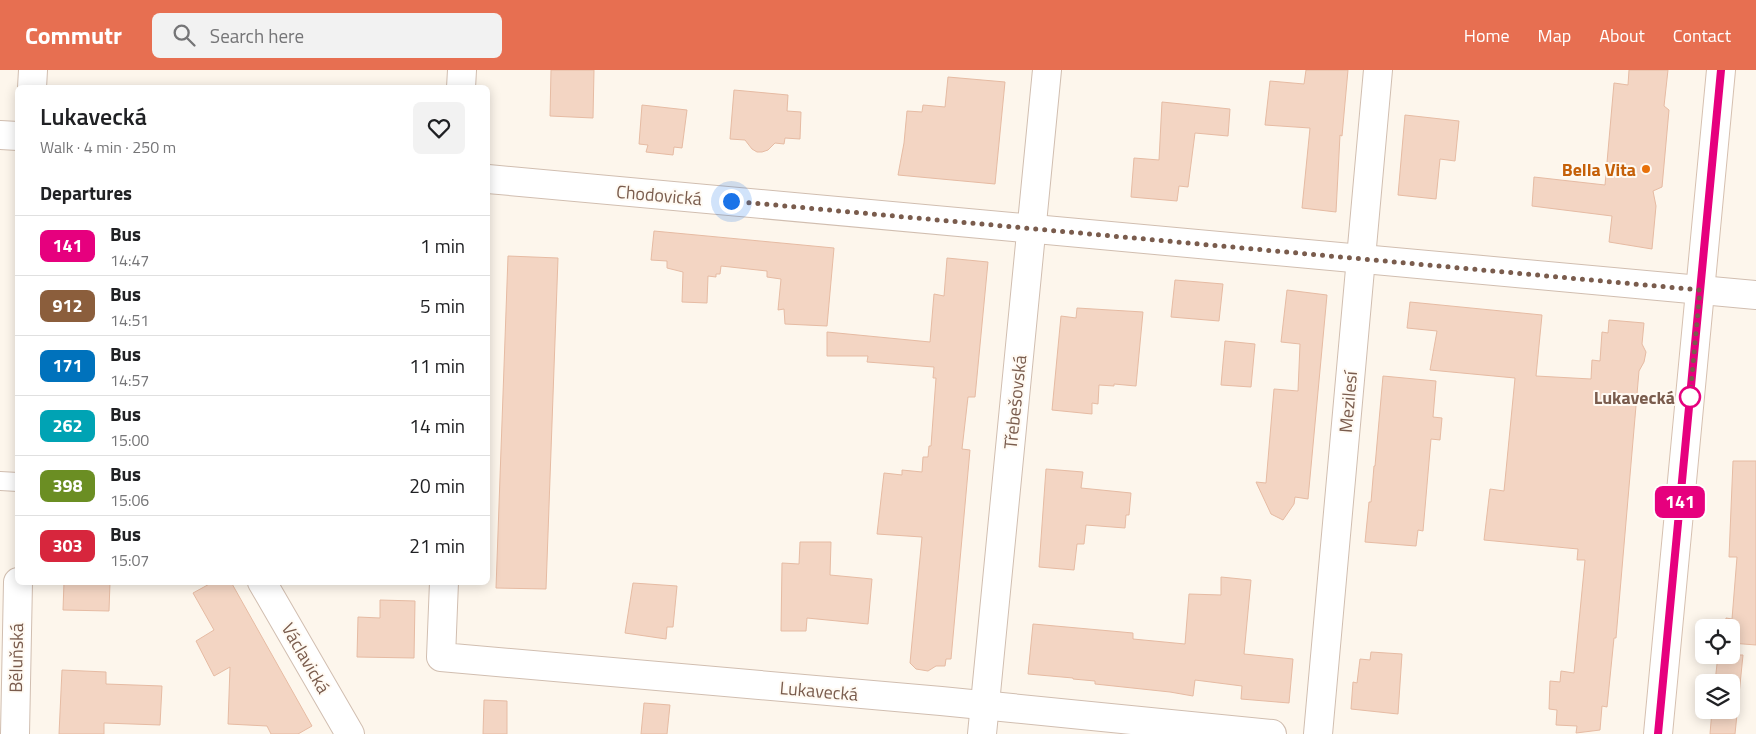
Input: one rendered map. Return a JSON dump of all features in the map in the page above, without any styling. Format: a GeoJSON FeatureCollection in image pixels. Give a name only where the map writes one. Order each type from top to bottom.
{"type":"FeatureCollection","features":[{"type":"Feature","properties":{"kind":"street"},"geometry":{"type":"LineString","coordinates":[[32,85],[33,70]]}},
{"type":"Feature","properties":{"kind":"street"},"geometry":{"type":"LineString","coordinates":[[461,85],[462,70]]}},
{"type":"Feature","properties":{"kind":"street","name":"Třebešovská"},"geometry":{"type":"LineString","coordinates":[[982,734],[1047,70]]}},
{"type":"Feature","properties":{"kind":"street","name":"Mezilesí"},"geometry":{"type":"LineString","coordinates":[[1318,734],[1378,70]]}},
{"type":"Feature","properties":{"kind":"street"},"geometry":{"type":"LineString","coordinates":[[1658,734],[1721,70]]}},
{"type":"Feature","properties":{"kind":"street"},"geometry":{"type":"LineString","coordinates":[[0,135],[15,136]]}},
{"type":"Feature","properties":{"kind":"street","name":"Chodovická"},"geometry":{"type":"LineString","coordinates":[[490,179],[1756,295]]}},
{"type":"Feature","properties":{"kind":"street","name":"Běluňská"},"geometry":{"type":"LineString","coordinates":[[14,734],[8,687],[18,585]]}},
{"type":"Feature","properties":{"kind":"street","name":"Václavická"},"geometry":{"type":"LineString","coordinates":[[264,585],[350,734]]}},
{"type":"Feature","properties":{"kind":"street","name":"Lukavecká"},"geometry":{"type":"LineString","coordinates":[[444,585],[441,657],[941,701],[1272,734]]}},
{"type":"Feature","properties":{"kind":"lane"},"geometry":{"type":"LineString","coordinates":[[0,481],[15,482]]}},
{"type":"Feature","properties":{"kind":"building"},"geometry":{"type":"Polygon","coordinates":[[[551,70],[594,70],[593,118],[550,116],[551,70]]]}},
{"type":"Feature","properties":{"kind":"building"},"geometry":{"type":"Polygon","coordinates":[[[1306,70],[1348,70],[1342,136],[1340,135],[1336,212],[1302,208],[1310,128],[1265,125],[1270,81],[1304,84],[1306,70]]]}},
{"type":"Feature","properties":{"kind":"building"},"geometry":{"type":"Polygon","coordinates":[[[1629,70],[1668,70],[1664,106],[1669,110],[1662,187],[1653,191],[1656,206],[1652,249],[1609,242],[1612,216],[1532,206],[1534,177],[1605,185],[1614,83],[1628,85],[1629,70]]]}},
{"type":"Feature","properties":{"kind":"building"},"geometry":{"type":"Polygon","coordinates":[[[948,77],[1005,82],[995,184],[898,175],[907,111],[922,112],[923,105],[945,107],[948,77]]]}},
{"type":"Feature","properties":{"kind":"building"},"geometry":{"type":"Polygon","coordinates":[[[734,90],[788,95],[787,111],[801,112],[800,139],[785,138],[784,144],[775,143],[768,150],[757,152],[745,140],[730,139],[734,90]]]}},
{"type":"Feature","properties":{"kind":"building"},"geometry":{"type":"Polygon","coordinates":[[[1162,102],[1230,109],[1228,136],[1195,133],[1188,187],[1179,186],[1177,201],[1131,197],[1134,158],[1159,160],[1162,102]]]}},
{"type":"Feature","properties":{"kind":"building"},"geometry":{"type":"Polygon","coordinates":[[[642,105],[687,110],[682,148],[674,147],[673,155],[646,152],[648,145],[639,144],[642,105]]]}},
{"type":"Feature","properties":{"kind":"building"},"geometry":{"type":"Polygon","coordinates":[[[1405,115],[1459,121],[1455,161],[1440,159],[1436,199],[1398,195],[1405,115]]]}},
{"type":"Feature","properties":{"kind":"building"},"geometry":{"type":"Polygon","coordinates":[[[654,231],[834,248],[827,326],[785,324],[784,309],[778,310],[781,279],[767,277],[767,271],[721,266],[720,274],[716,274],[716,277],[708,276],[707,303],[682,302],[683,272],[667,268],[667,261],[651,260],[654,231]]]}},
{"type":"Feature","properties":{"kind":"building"},"geometry":{"type":"Polygon","coordinates":[[[508,256],[558,258],[546,589],[496,588],[508,256]]]}},
{"type":"Feature","properties":{"kind":"building"},"geometry":{"type":"Polygon","coordinates":[[[947,258],[988,262],[975,397],[968,397],[962,449],[970,450],[951,659],[946,659],[945,666],[936,666],[928,671],[916,669],[910,663],[922,537],[877,534],[884,473],[902,475],[902,470],[922,472],[923,457],[928,457],[929,446],[931,446],[936,378],[933,378],[934,367],[867,362],[868,356],[827,356],[827,332],[930,342],[934,294],[944,296],[947,258]]]}},
{"type":"Feature","properties":{"kind":"building"},"geometry":{"type":"Polygon","coordinates":[[[1175,280],[1223,284],[1219,321],[1171,317],[1175,280]]]}},
{"type":"Feature","properties":{"kind":"building"},"geometry":{"type":"Polygon","coordinates":[[[1287,290],[1327,295],[1308,499],[1295,497],[1294,504],[1283,520],[1271,514],[1256,482],[1266,483],[1274,389],[1298,391],[1300,344],[1281,342],[1287,290]]]}},
{"type":"Feature","properties":{"kind":"building"},"geometry":{"type":"Polygon","coordinates":[[[1410,302],[1542,315],[1536,376],[1591,379],[1592,360],[1600,361],[1602,332],[1608,333],[1609,320],[1644,323],[1642,344],[1646,352],[1644,362],[1639,371],[1616,638],[1614,638],[1607,707],[1602,706],[1600,730],[1576,733],[1577,726],[1556,725],[1557,710],[1549,709],[1550,681],[1560,682],[1561,671],[1574,673],[1585,560],[1577,560],[1578,549],[1484,540],[1490,489],[1504,491],[1515,378],[1430,370],[1437,331],[1407,328],[1410,302]]]}},
{"type":"Feature","properties":{"kind":"building"},"geometry":{"type":"Polygon","coordinates":[[[1077,308],[1143,312],[1136,386],[1099,385],[1098,404],[1092,403],[1092,414],[1052,410],[1061,316],[1076,318],[1077,308]]]}},
{"type":"Feature","properties":{"kind":"building"},"geometry":{"type":"Polygon","coordinates":[[[1225,341],[1255,344],[1251,387],[1221,385],[1225,341]]]}},
{"type":"Feature","properties":{"kind":"building"},"geometry":{"type":"Polygon","coordinates":[[[1383,376],[1436,381],[1433,417],[1442,418],[1440,440],[1431,439],[1423,531],[1418,530],[1416,546],[1365,542],[1375,466],[1383,376]]]}},
{"type":"Feature","properties":{"kind":"building"},"geometry":{"type":"Polygon","coordinates":[[[1733,461],[1756,461],[1756,645],[1740,644],[1740,619],[1732,619],[1737,557],[1729,557],[1733,461]]]}},
{"type":"Feature","properties":{"kind":"building"},"geometry":{"type":"Polygon","coordinates":[[[1046,469],[1083,472],[1081,488],[1131,493],[1129,515],[1126,515],[1125,528],[1086,525],[1084,544],[1077,544],[1074,570],[1039,567],[1046,469]]]}},
{"type":"Feature","properties":{"kind":"building"},"geometry":{"type":"Polygon","coordinates":[[[800,542],[831,542],[830,575],[872,579],[868,624],[807,618],[806,631],[781,631],[782,563],[799,564],[800,542]]]}},
{"type":"Feature","properties":{"kind":"building"},"geometry":{"type":"Polygon","coordinates":[[[1221,577],[1251,580],[1244,654],[1293,659],[1289,703],[1241,699],[1242,686],[1195,680],[1193,696],[1095,684],[1095,681],[1073,678],[1028,674],[1033,624],[1133,633],[1133,639],[1185,644],[1189,594],[1221,595],[1221,577]]]}},
{"type":"Feature","properties":{"kind":"building"},"geometry":{"type":"Polygon","coordinates":[[[633,583],[677,586],[673,627],[667,627],[666,639],[625,633],[633,583]]]}},
{"type":"Feature","properties":{"kind":"building"},"geometry":{"type":"Polygon","coordinates":[[[64,585],[110,585],[109,611],[63,610],[64,585]]]}},
{"type":"Feature","properties":{"kind":"building"},"geometry":{"type":"Polygon","coordinates":[[[208,585],[233,585],[312,726],[298,734],[271,734],[267,726],[228,724],[230,667],[214,676],[196,641],[214,630],[193,593],[208,585]]]}},
{"type":"Feature","properties":{"kind":"building"},"geometry":{"type":"Polygon","coordinates":[[[380,600],[415,601],[414,658],[357,657],[358,617],[380,618],[380,600]]]}},
{"type":"Feature","properties":{"kind":"building"},"geometry":{"type":"Polygon","coordinates":[[[1371,652],[1402,654],[1398,714],[1351,709],[1353,682],[1357,683],[1360,659],[1370,660],[1371,652]]]}},
{"type":"Feature","properties":{"kind":"building"},"geometry":{"type":"Polygon","coordinates":[[[1740,655],[1743,655],[1740,685],[1740,674],[1716,674],[1717,664],[1740,664],[1740,655]]]}},
{"type":"Feature","properties":{"kind":"building"},"geometry":{"type":"Polygon","coordinates":[[[62,670],[106,672],[106,684],[162,686],[160,725],[104,723],[104,734],[59,734],[62,670]]]}},
{"type":"Feature","properties":{"kind":"building"},"geometry":{"type":"Polygon","coordinates":[[[484,700],[507,701],[507,734],[483,734],[484,700]]]}},
{"type":"Feature","properties":{"kind":"building"},"geometry":{"type":"Polygon","coordinates":[[[644,703],[670,705],[667,734],[641,734],[644,703]]]}},
{"type":"Feature","properties":{"kind":"building"},"geometry":{"type":"Polygon","coordinates":[[[1711,719],[1737,719],[1735,734],[1710,734],[1711,719]]]}},
{"type":"Feature","properties":{"kind":"bus line","name":"141"},"geometry":{"type":"LineString","coordinates":[[1658,734],[1721,70]]}},
{"type":"Feature","properties":{"kind":"place","name":"Bella Vita"},"geometry":{"type":"Point","coordinates":[1646,169]}},
{"type":"Feature","properties":{"kind":"place","name":"Lukavecká"},"geometry":{"type":"Point","coordinates":[1690,397]}},
{"type":"Feature","properties":{"kind":"route"},"geometry":{"type":"LineString","coordinates":[[731,201],[1700,290],[1690,397]]}}]}
